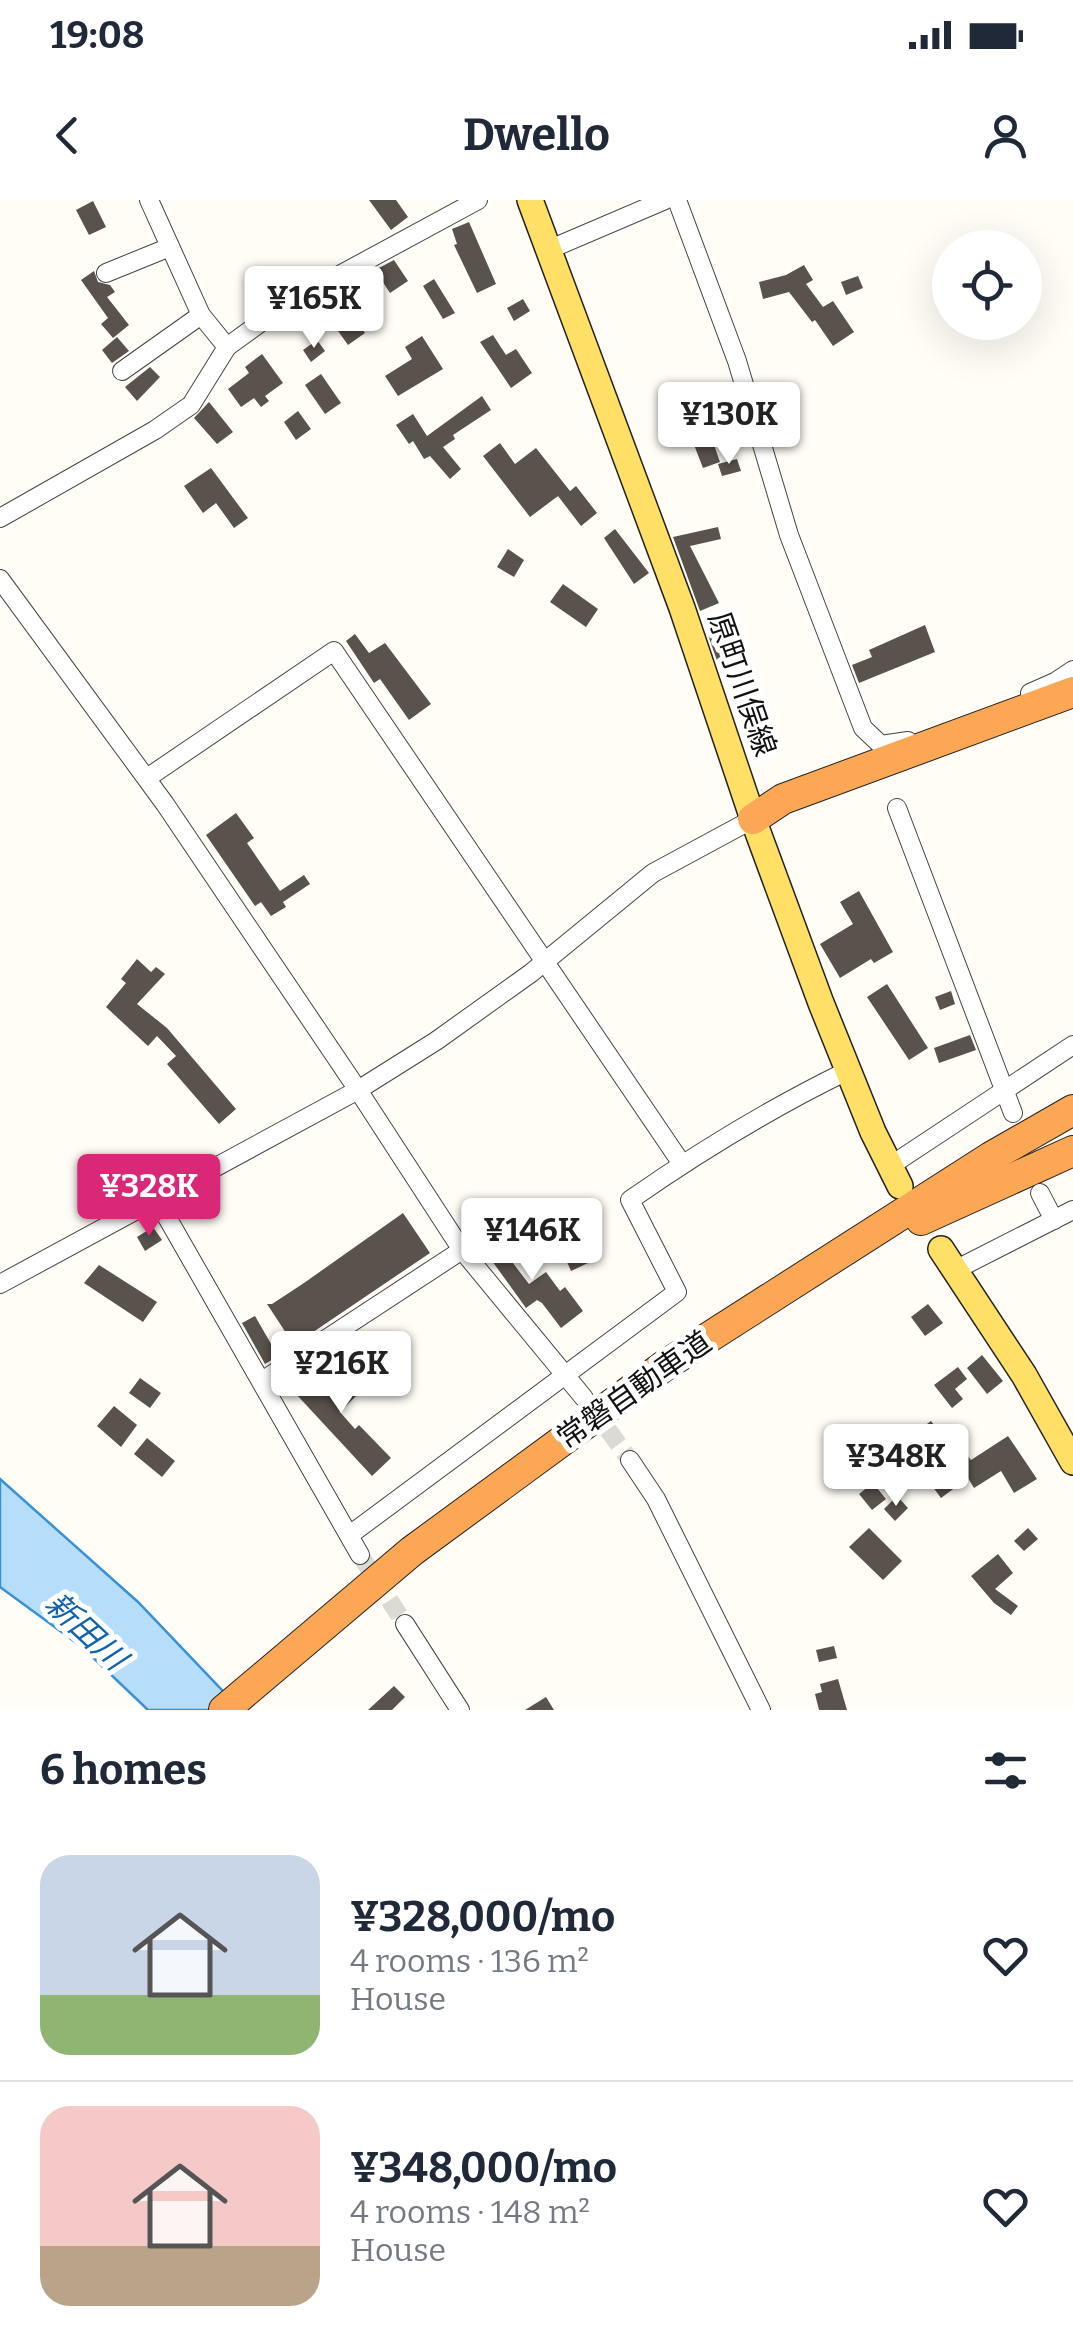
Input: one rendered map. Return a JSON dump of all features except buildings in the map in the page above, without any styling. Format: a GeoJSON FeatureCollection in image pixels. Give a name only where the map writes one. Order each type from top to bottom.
{"type":"FeatureCollection","features":[{"type":"Feature","properties":{"kind":"highway"},"geometry":{"type":"LineString","coordinates":[[753,819],[783,800],[1073,692]]}},
{"type":"Feature","properties":{"kind":"highway"},"geometry":{"type":"LineString","coordinates":[[753,819],[1073,706]]}},
{"type":"Feature","properties":{"kind":"highway"},"geometry":{"type":"LineString","coordinates":[[991,1157],[1073,1100]]}},
{"type":"Feature","properties":{"kind":"highway","name":"常磐自動車道"},"geometry":{"type":"LineString","coordinates":[[224,1710],[412,1551],[664,1366],[991,1157],[1073,1110]]}},
{"type":"Feature","properties":{"kind":"highway"},"geometry":{"type":"LineString","coordinates":[[664,1366],[723,1336],[905,1228],[1073,1152]]}},
{"type":"Feature","properties":{"kind":"main road","name":"原町川俣線"},"geometry":{"type":"LineString","coordinates":[[530,200],[682,608],[753,819],[847,1071],[895,1176]]}},
{"type":"Feature","properties":{"kind":"main road"},"geometry":{"type":"LineString","coordinates":[[948,1260],[1015,1360],[1073,1462]]}},
{"type":"Feature","properties":{"kind":"street"},"geometry":{"type":"LineString","coordinates":[[149,200],[201,314],[227,347]]}},
{"type":"Feature","properties":{"kind":"street"},"geometry":{"type":"LineString","coordinates":[[0,518],[155,430],[191,405],[227,347],[286,304],[478,200]]}},
{"type":"Feature","properties":{"kind":"street"},"geometry":{"type":"LineString","coordinates":[[548,250],[665,200]]}},
{"type":"Feature","properties":{"kind":"street"},"geometry":{"type":"LineString","coordinates":[[677,200],[737,362],[789,535],[864,728],[881,745],[900,744],[1055,682],[1073,670]]}},
{"type":"Feature","properties":{"kind":"street"},"geometry":{"type":"LineString","coordinates":[[106,273],[170,247]]}},
{"type":"Feature","properties":{"kind":"street"},"geometry":{"type":"LineString","coordinates":[[122,370],[201,314]]}},
{"type":"Feature","properties":{"kind":"street"},"geometry":{"type":"LineString","coordinates":[[0,579],[147,778],[462,1250],[584,1398]]}},
{"type":"Feature","properties":{"kind":"street"},"geometry":{"type":"LineString","coordinates":[[147,778],[334,651],[682,1164]]}},
{"type":"Feature","properties":{"kind":"street"},"geometry":{"type":"LineString","coordinates":[[896,808],[1013,1112]]}},
{"type":"Feature","properties":{"kind":"street"},"geometry":{"type":"LineString","coordinates":[[0,1284],[358,1090],[436,1041],[544,962],[653,873],[753,819]]}},
{"type":"Feature","properties":{"kind":"street"},"geometry":{"type":"LineString","coordinates":[[895,1176],[1006,1089],[1073,1045]]}},
{"type":"Feature","properties":{"kind":"street"},"geometry":{"type":"LineString","coordinates":[[351,1534],[677,1292],[630,1200],[798,1095],[847,1071]]}},
{"type":"Feature","properties":{"kind":"street"},"geometry":{"type":"LineString","coordinates":[[1040,1193],[1054,1220]]}},
{"type":"Feature","properties":{"kind":"street"},"geometry":{"type":"LineString","coordinates":[[156,1198],[360,1554]]}},
{"type":"Feature","properties":{"kind":"street"},"geometry":{"type":"LineString","coordinates":[[948,1260],[1073,1210]]}},
{"type":"Feature","properties":{"kind":"street"},"geometry":{"type":"LineString","coordinates":[[262,1381],[462,1250]]}},
{"type":"Feature","properties":{"kind":"street"},"geometry":{"type":"LineString","coordinates":[[630,1460],[656,1498],[760,1710]]}},
{"type":"Feature","properties":{"kind":"street"},"geometry":{"type":"LineString","coordinates":[[405,1624],[460,1710]]}},
{"type":"Feature","properties":{"kind":"water","name":"新田川"},"geometry":{"type":"Polygon","coordinates":[[[0,1479],[138,1602],[241,1710],[148,1710],[82,1647],[0,1587],[0,1479]]]}},
{"type":"Feature","properties":{"kind":"tunnel"},"geometry":{"type":"LineString","coordinates":[[592,1408],[630,1460]]}},
{"type":"Feature","properties":{"kind":"tunnel"},"geometry":{"type":"LineString","coordinates":[[360,1555],[405,1624]]}}]}
